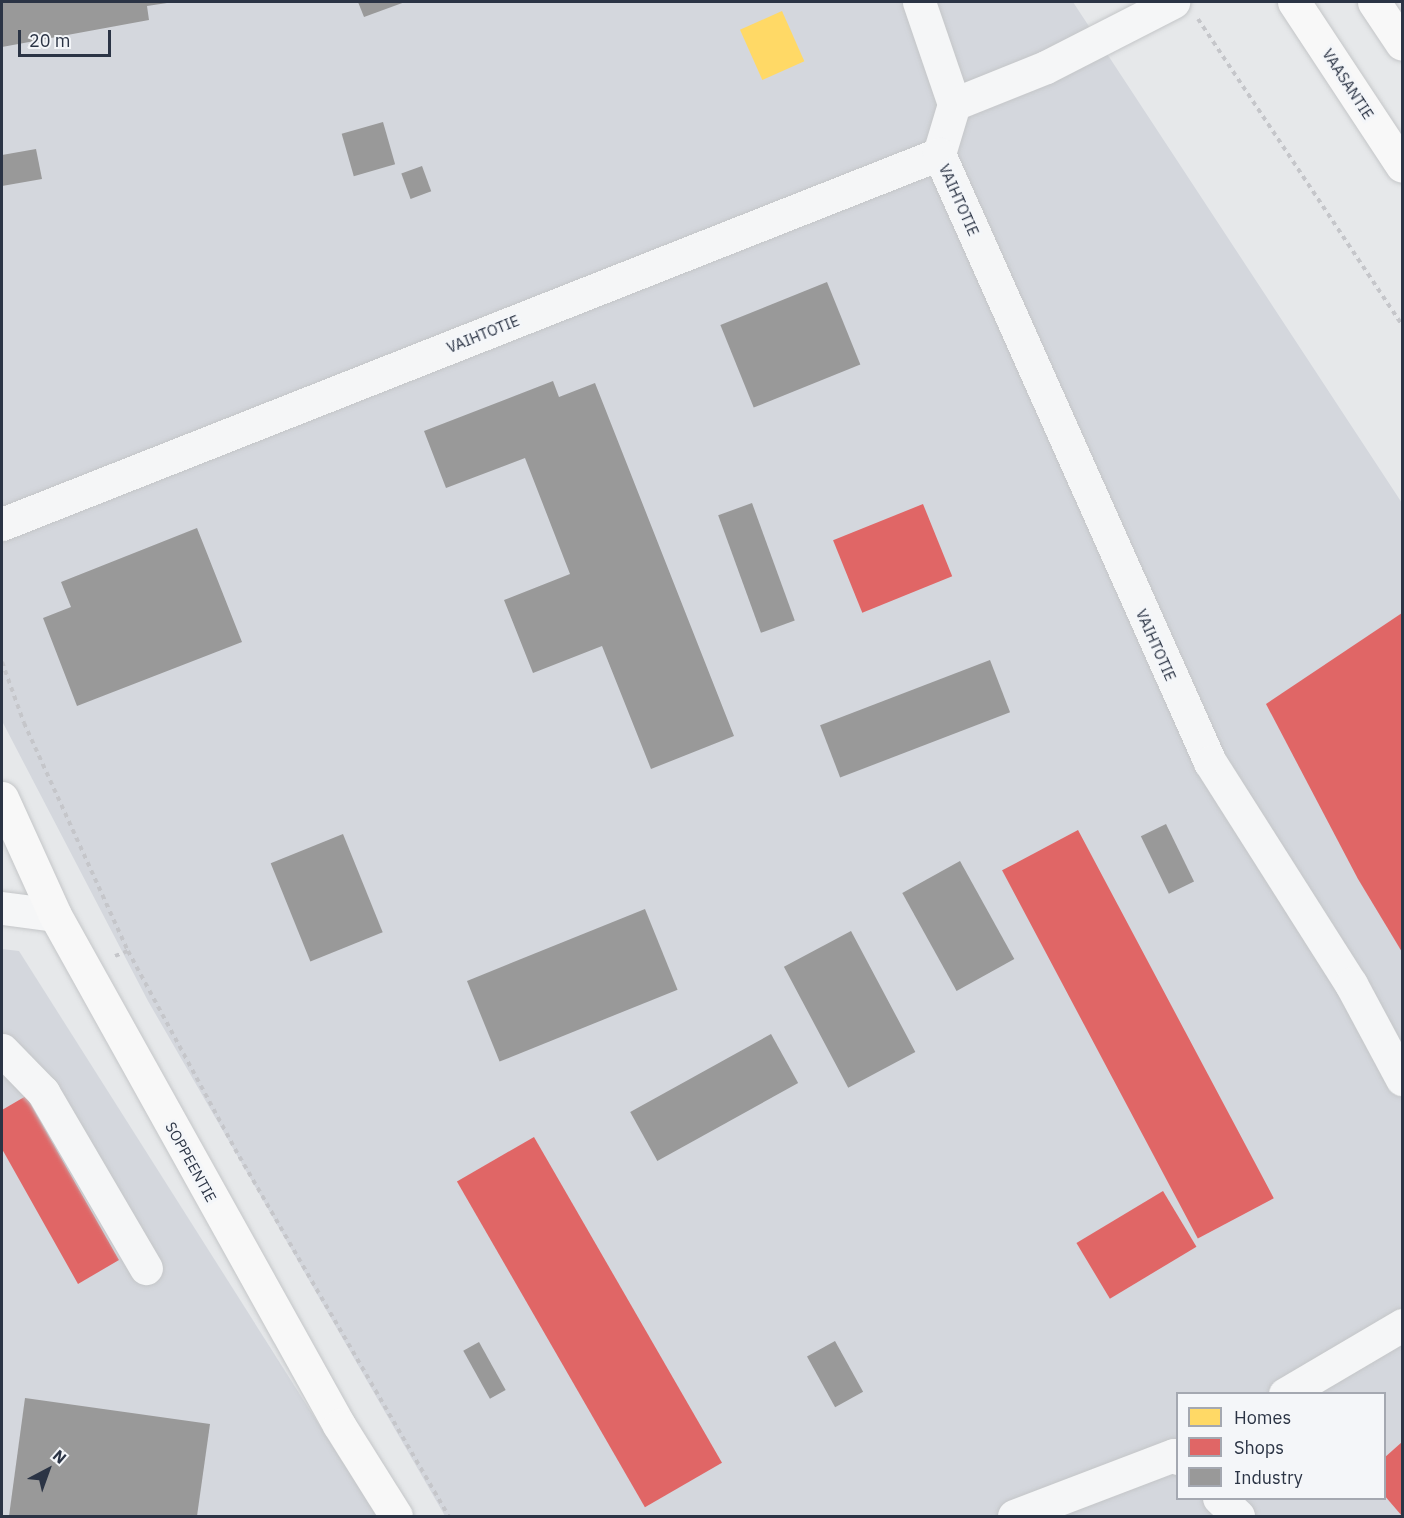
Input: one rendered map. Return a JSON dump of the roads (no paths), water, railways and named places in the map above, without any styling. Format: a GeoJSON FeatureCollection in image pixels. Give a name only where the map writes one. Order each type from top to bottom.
{"type":"FeatureCollection","features":[{"type":"Feature","properties":{"kind":"main road","name":"VAASANTIE"},"geometry":{"type":"LineString","coordinates":[[1294,2],[1402,166]]}},
{"type":"Feature","properties":{"kind":"main road"},"geometry":{"type":"LineString","coordinates":[[1374,2],[1402,44]]}},
{"type":"Feature","properties":{"kind":"main road","name":"SOPPEENTIE"},"geometry":{"type":"LineString","coordinates":[[2,798],[55,915],[339,1425],[396,1516]]}},
{"type":"Feature","properties":{"kind":"street"},"geometry":{"type":"LineString","coordinates":[[919,2],[954,104],[939,154]]}},
{"type":"Feature","properties":{"kind":"street"},"geometry":{"type":"LineString","coordinates":[[954,104],[1046,67],[1183,6]]}},
{"type":"Feature","properties":{"kind":"street","name":"VAIHTOTIE"},"geometry":{"type":"LineString","coordinates":[[2,524],[939,154],[1210,762],[1351,984],[1402,1078]]}},
{"type":"Feature","properties":{"kind":"street"},"geometry":{"type":"LineString","coordinates":[[2,908],[55,915]]}},
{"type":"Feature","properties":{"kind":"street"},"geometry":{"type":"LineString","coordinates":[[2,1050],[43,1092],[146,1268]]}},
{"type":"Feature","properties":{"kind":"street"},"geometry":{"type":"LineString","coordinates":[[1288,1392],[1402,1325]]}},
{"type":"Feature","properties":{"kind":"street"},"geometry":{"type":"LineString","coordinates":[[1014,1516],[1176,1455]]}},
{"type":"Feature","properties":{"kind":"street"},"geometry":{"type":"LineString","coordinates":[[1221,1500],[1238,1516]]}}]}
